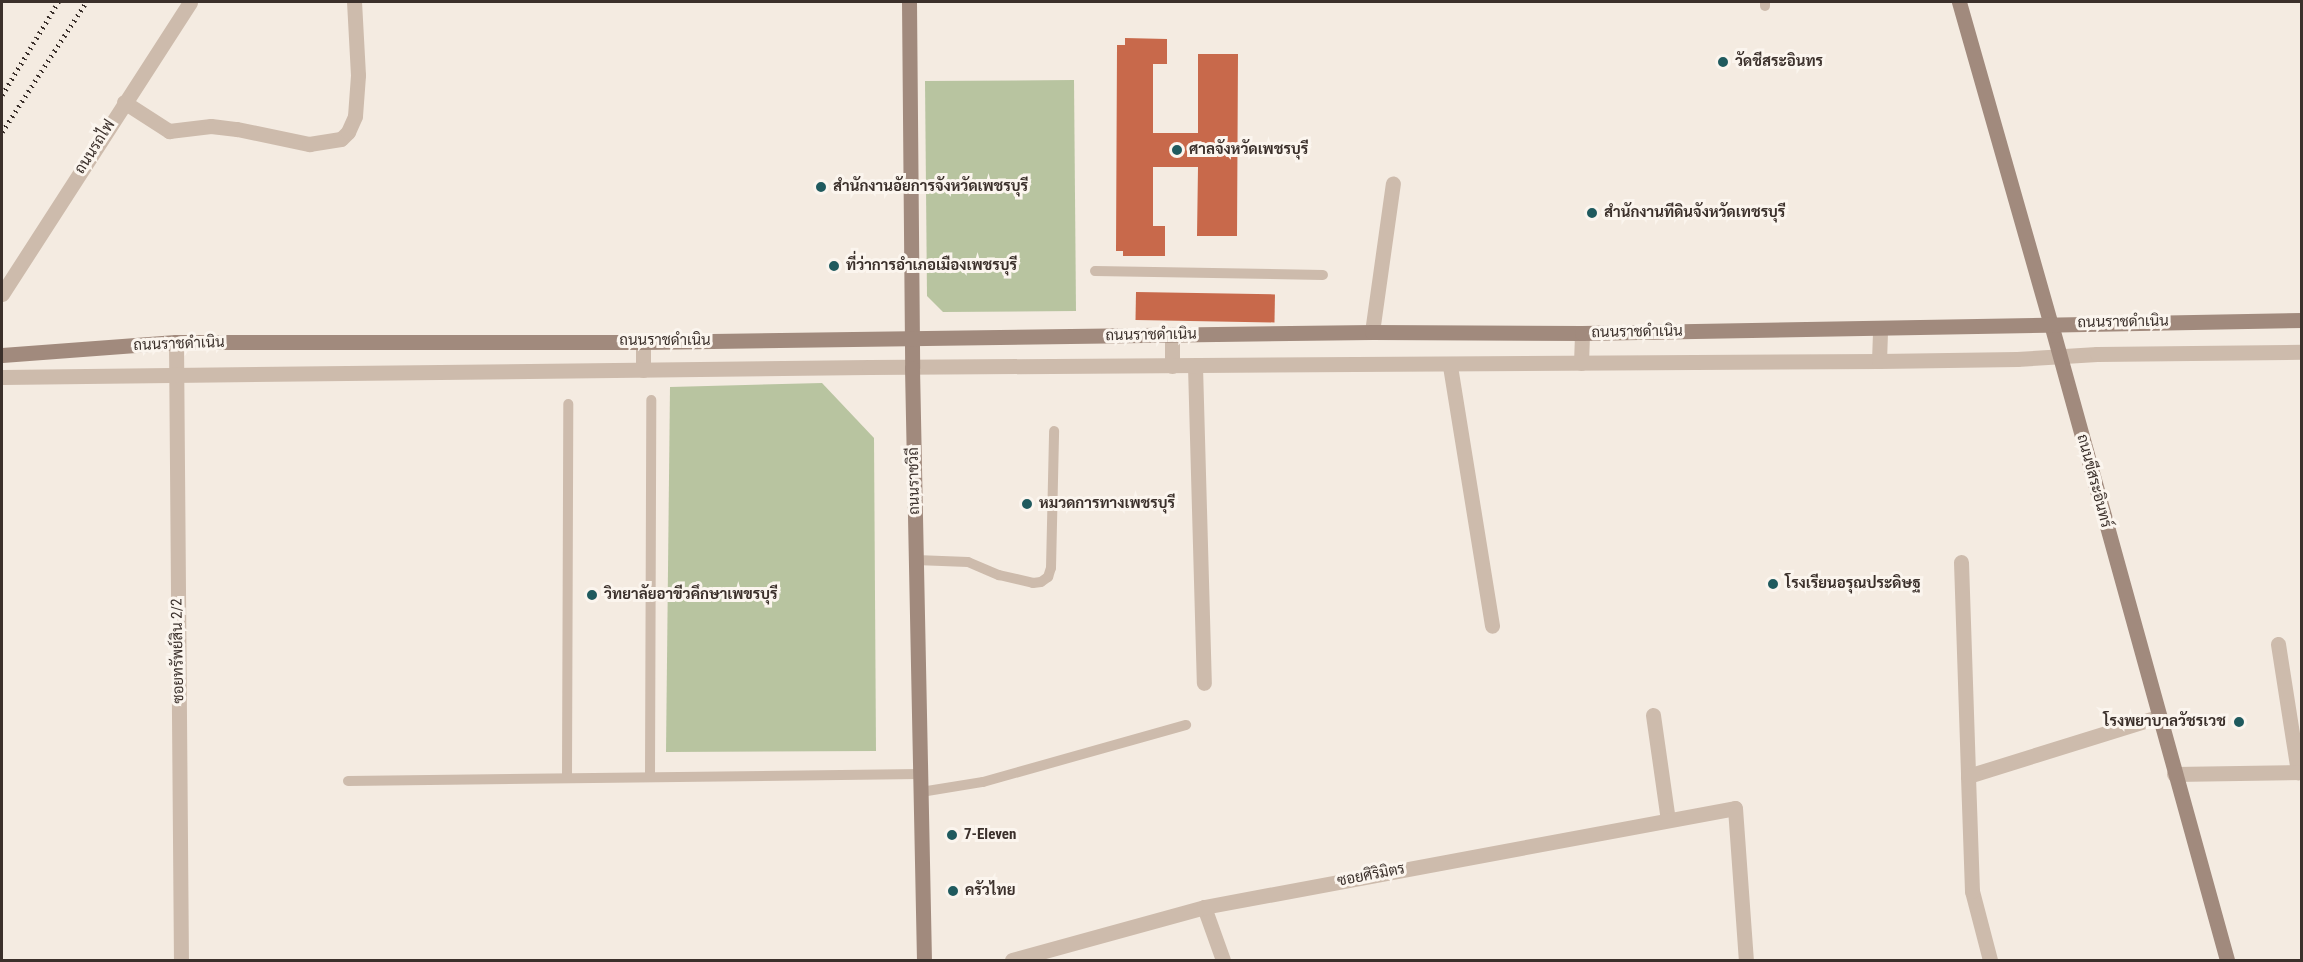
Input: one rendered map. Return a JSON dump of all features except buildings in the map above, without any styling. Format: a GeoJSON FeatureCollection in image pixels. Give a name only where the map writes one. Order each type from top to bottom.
{"type":"FeatureCollection","features":[{"type":"Feature","properties":{"kind":"main road","name":"ถนนราชวิถี"},"geometry":{"type":"LineString","coordinates":[[909,2],[912,368],[924,960]]}},
{"type":"Feature","properties":{"kind":"main road","name":"ถนนขีสระอินทร์"},"geometry":{"type":"LineString","coordinates":[[1959,2],[2060,354],[2158,717],[2227,960]]}},
{"type":"Feature","properties":{"kind":"main road","name":"ถนนราชดำเนิน"},"geometry":{"type":"LineString","coordinates":[[2,356],[176,342],[643,342],[1372,332],[1582,333],[2301,320]]}},
{"type":"Feature","properties":{"kind":"street","name":"ถนนรถไฟ"},"geometry":{"type":"LineString","coordinates":[[2,294],[190,2]]}},
{"type":"Feature","properties":{"kind":"street"},"geometry":{"type":"LineString","coordinates":[[124,102],[169,131],[211,126],[309,144],[341,139],[348,132],[355,116],[357,75],[354,2]]}},
{"type":"Feature","properties":{"kind":"street"},"geometry":{"type":"LineString","coordinates":[[1372,332],[1393,183]]}},
{"type":"Feature","properties":{"kind":"street"},"geometry":{"type":"LineString","coordinates":[[1879,361],[1880,328]]}},
{"type":"Feature","properties":{"kind":"street"},"geometry":{"type":"LineString","coordinates":[[1581,363],[1582,333]]}},
{"type":"Feature","properties":{"kind":"street"},"geometry":{"type":"LineString","coordinates":[[1172,366],[1173,335]]}},
{"type":"Feature","properties":{"kind":"street","name":"ซอยทรัพย์สิน 2/2"},"geometry":{"type":"LineString","coordinates":[[176,342],[181,960]]}},
{"type":"Feature","properties":{"kind":"street"},"geometry":{"type":"LineString","coordinates":[[643,342],[643,370]]}},
{"type":"Feature","properties":{"kind":"street"},"geometry":{"type":"LineString","coordinates":[[2,377],[643,370],[1450,366],[2017,359],[2060,354],[2301,352]]}},
{"type":"Feature","properties":{"kind":"street"},"geometry":{"type":"LineString","coordinates":[[1195,366],[1204,683]]}},
{"type":"Feature","properties":{"kind":"street"},"geometry":{"type":"LineString","coordinates":[[1450,366],[1492,626]]}},
{"type":"Feature","properties":{"kind":"street"},"geometry":{"type":"LineString","coordinates":[[1960,562],[1972,891],[1990,960]]}},
{"type":"Feature","properties":{"kind":"street"},"geometry":{"type":"LineString","coordinates":[[2174,774],[2300,772],[2278,644]]}},
{"type":"Feature","properties":{"kind":"street"},"geometry":{"type":"LineString","coordinates":[[1653,715],[1668,820]]}},
{"type":"Feature","properties":{"kind":"street"},"geometry":{"type":"LineString","coordinates":[[1968,776],[2158,717]]}},
{"type":"Feature","properties":{"kind":"street","name":"ซอยศิริมิตร"},"geometry":{"type":"LineString","coordinates":[[1011,960],[1204,907],[1735,808],[1746,960]]}},
{"type":"Feature","properties":{"kind":"street"},"geometry":{"type":"LineString","coordinates":[[1204,907],[1223,960]]}},
{"type":"Feature","properties":{"kind":"lane"},"geometry":{"type":"LineString","coordinates":[[1095,271],[1323,275]]}},
{"type":"Feature","properties":{"kind":"lane"},"geometry":{"type":"LineString","coordinates":[[650,777],[651,400]]}},
{"type":"Feature","properties":{"kind":"lane"},"geometry":{"type":"LineString","coordinates":[[567,778],[568,404]]}},
{"type":"Feature","properties":{"kind":"lane"},"geometry":{"type":"LineString","coordinates":[[916,560],[968,562],[999,575],[1033,583],[1041,582],[1048,577],[1051,568],[1054,431]]}},
{"type":"Feature","properties":{"kind":"lane"},"geometry":{"type":"LineString","coordinates":[[921,792],[983,782],[1186,725]]}},
{"type":"Feature","properties":{"kind":"lane"},"geometry":{"type":"LineString","coordinates":[[348,781],[920,774]]}},
{"type":"Feature","properties":{"kind":"green space"},"geometry":{"type":"Polygon","coordinates":[[[1074,80],[1076,311],[943,312],[927,296],[925,81],[1074,80]]]}},
{"type":"Feature","properties":{"kind":"green space"},"geometry":{"type":"Polygon","coordinates":[[[822,383],[874,438],[876,751],[666,752],[670,387],[822,383]]]}},
{"type":"Feature","properties":{"kind":"railway"},"geometry":{"type":"LineString","coordinates":[[2,95],[58,2]]}},
{"type":"Feature","properties":{"kind":"railway"},"geometry":{"type":"LineString","coordinates":[[2,132],[86,2]]}},
{"type":"Feature","properties":{"kind":"place","name":"วัดชีสระอินทร"},"geometry":{"type":"Point","coordinates":[1723,62]}},
{"type":"Feature","properties":{"kind":"place","name":"ศาลจังหวัดเพชรบุรี"},"geometry":{"type":"Point","coordinates":[1177,150]}},
{"type":"Feature","properties":{"kind":"place","name":"สำนักงานอัยการจังหวัดเพชรบุรี"},"geometry":{"type":"Point","coordinates":[821,187]}},
{"type":"Feature","properties":{"kind":"place","name":"สำนักงานทีดินจังหวัดเทชรบุรี"},"geometry":{"type":"Point","coordinates":[1592,213]}},
{"type":"Feature","properties":{"kind":"place","name":"ที่ว่าการอำเภอเมืองเพชรบุรี"},"geometry":{"type":"Point","coordinates":[834,266]}},
{"type":"Feature","properties":{"kind":"place","name":"หมวดการทางเพชรบุรี"},"geometry":{"type":"Point","coordinates":[1027,504]}},
{"type":"Feature","properties":{"kind":"place","name":"โรงเรียนอรุณประดิษฐ"},"geometry":{"type":"Point","coordinates":[1773,584]}},
{"type":"Feature","properties":{"kind":"place","name":"วิทยาลัยอาขีวคึกษาเพขรบุรี"},"geometry":{"type":"Point","coordinates":[592,595]}},
{"type":"Feature","properties":{"kind":"place","name":"โรงพยาบาลวัชรเวช"},"geometry":{"type":"Point","coordinates":[2239,722]}},
{"type":"Feature","properties":{"kind":"place","name":"7-Eleven"},"geometry":{"type":"Point","coordinates":[952,835]}},
{"type":"Feature","properties":{"kind":"place","name":"ครัวไทย"},"geometry":{"type":"Point","coordinates":[953,891]}}]}
